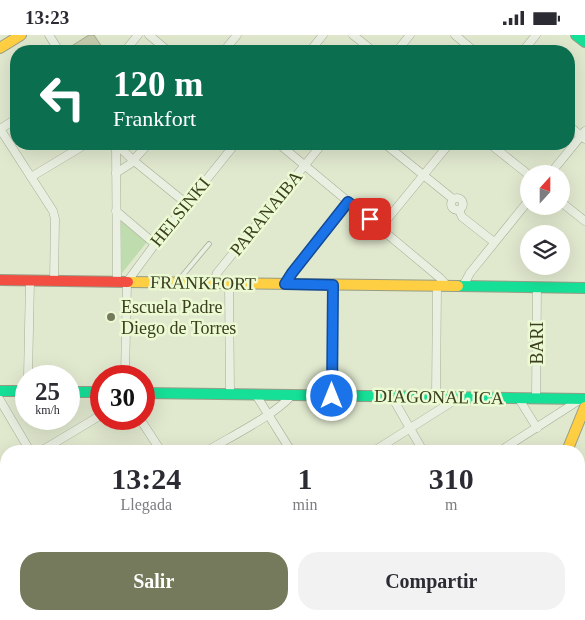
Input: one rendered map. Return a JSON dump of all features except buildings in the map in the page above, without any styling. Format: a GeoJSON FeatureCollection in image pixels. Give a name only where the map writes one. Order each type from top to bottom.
{"type":"FeatureCollection","features":[{"type":"Feature","properties":{"kind":"main road"},"geometry":{"type":"LineString","coordinates":[[0,49],[21,35]]}},
{"type":"Feature","properties":{"kind":"main road"},"geometry":{"type":"LineString","coordinates":[[576,35],[585,42]]}},
{"type":"Feature","properties":{"kind":"main road","name":"FRANKFORT"},"geometry":{"type":"LineString","coordinates":[[0,280],[585,288]]}},
{"type":"Feature","properties":{"kind":"main road"},"geometry":{"type":"LineString","coordinates":[[0,391],[15,391]]}},
{"type":"Feature","properties":{"kind":"main road","name":"DIAGONAL ICA"},"geometry":{"type":"LineString","coordinates":[[155,393],[536,399],[584,405]]}},
{"type":"Feature","properties":{"kind":"main road"},"geometry":{"type":"LineString","coordinates":[[569,445],[584,405]]}},
{"type":"Feature","properties":{"kind":"street"},"geometry":{"type":"LineString","coordinates":[[130,45],[138,35]]}},
{"type":"Feature","properties":{"kind":"street"},"geometry":{"type":"LineString","coordinates":[[149,35],[161,45]]}},
{"type":"Feature","properties":{"kind":"street"},"geometry":{"type":"LineString","coordinates":[[229,45],[237,35]]}},
{"type":"Feature","properties":{"kind":"street"},"geometry":{"type":"LineString","coordinates":[[315,45],[323,35]]}},
{"type":"Feature","properties":{"kind":"street"},"geometry":{"type":"LineString","coordinates":[[353,35],[366,45]]}},
{"type":"Feature","properties":{"kind":"street"},"geometry":{"type":"LineString","coordinates":[[402,45],[410,35]]}},
{"type":"Feature","properties":{"kind":"street"},"geometry":{"type":"LineString","coordinates":[[455,35],[467,45]]}},
{"type":"Feature","properties":{"kind":"street"},"geometry":{"type":"LineString","coordinates":[[528,45],[536,35]]}},
{"type":"Feature","properties":{"kind":"street"},"geometry":{"type":"LineString","coordinates":[[0,129],[10,144]]}},
{"type":"Feature","properties":{"kind":"street"},"geometry":{"type":"LineString","coordinates":[[575,145],[584,135]]}},
{"type":"Feature","properties":{"kind":"street"},"geometry":{"type":"LineString","coordinates":[[14,150],[54,215],[54,281]]}},
{"type":"Feature","properties":{"kind":"street"},"geometry":{"type":"LineString","coordinates":[[31,177],[76,150]]}},
{"type":"Feature","properties":{"kind":"street"},"geometry":{"type":"LineString","coordinates":[[116,150],[116,211],[122,282],[125,365]]}},
{"type":"Feature","properties":{"kind":"street"},"geometry":{"type":"LineString","coordinates":[[122,150],[187,204]]}},
{"type":"Feature","properties":{"kind":"street"},"geometry":{"type":"LineString","coordinates":[[116,173],[134,161],[143,150]]}},
{"type":"Feature","properties":{"kind":"street","name":"HELSINKI"},"geometry":{"type":"LineString","coordinates":[[122,282],[231,150]]}},
{"type":"Feature","properties":{"kind":"street"},"geometry":{"type":"LineString","coordinates":[[286,150],[440,278],[442,286],[436,397]]}},
{"type":"Feature","properties":{"kind":"street","name":"PARANAIBA"},"geometry":{"type":"LineString","coordinates":[[213,283],[217,273],[317,150]]}},
{"type":"Feature","properties":{"kind":"street"},"geometry":{"type":"LineString","coordinates":[[393,150],[453,199],[459,198],[464,202],[463,208],[459,210],[462,217],[494,242]]}},
{"type":"Feature","properties":{"kind":"street"},"geometry":{"type":"LineString","coordinates":[[380,228],[444,150]]}},
{"type":"Feature","properties":{"kind":"street"},"geometry":{"type":"LineString","coordinates":[[498,150],[520,168]]}},
{"type":"Feature","properties":{"kind":"street"},"geometry":{"type":"LineString","coordinates":[[558,165],[571,150]]}},
{"type":"Feature","properties":{"kind":"street"},"geometry":{"type":"LineString","coordinates":[[285,284],[348,202]]}},
{"type":"Feature","properties":{"kind":"street"},"geometry":{"type":"LineString","coordinates":[[570,209],[585,221]]}},
{"type":"Feature","properties":{"kind":"street"},"geometry":{"type":"LineString","coordinates":[[116,211],[155,244]]}},
{"type":"Feature","properties":{"kind":"street"},"geometry":{"type":"LineString","coordinates":[[463,287],[470,273],[520,211]]}},
{"type":"Feature","properties":{"kind":"street"},"geometry":{"type":"LineString","coordinates":[[28,365],[30,281]]}},
{"type":"Feature","properties":{"kind":"street"},"geometry":{"type":"LineString","coordinates":[[229,284],[230,394]]}},
{"type":"Feature","properties":{"kind":"street"},"geometry":{"type":"LineString","coordinates":[[332,396],[333,285]]}},
{"type":"Feature","properties":{"kind":"street","name":"BARI"},"geometry":{"type":"LineString","coordinates":[[536,399],[537,287]]}},
{"type":"Feature","properties":{"kind":"street"},"geometry":{"type":"LineString","coordinates":[[256,395],[287,445]]}},
{"type":"Feature","properties":{"kind":"street"},"geometry":{"type":"LineString","coordinates":[[217,445],[268,415],[292,395]]}},
{"type":"Feature","properties":{"kind":"street"},"geometry":{"type":"LineString","coordinates":[[392,397],[419,445]]}},
{"type":"Feature","properties":{"kind":"street"},"geometry":{"type":"LineString","coordinates":[[384,445],[458,398]]}},
{"type":"Feature","properties":{"kind":"street"},"geometry":{"type":"LineString","coordinates":[[519,399],[537,428]]}},
{"type":"Feature","properties":{"kind":"street"},"geometry":{"type":"LineString","coordinates":[[0,400],[26,445]]}},
{"type":"Feature","properties":{"kind":"street"},"geometry":{"type":"LineString","coordinates":[[510,445],[537,428],[584,405]]}},
{"type":"Feature","properties":{"kind":"street"},"geometry":{"type":"LineString","coordinates":[[51,445],[90,422]]}},
{"type":"Feature","properties":{"kind":"street"},"geometry":{"type":"LineString","coordinates":[[147,430],[157,445]]}},
{"type":"Feature","properties":{"kind":"lane"},"geometry":{"type":"LineString","coordinates":[[176,283],[208,244]]}},
{"type":"Feature","properties":{"kind":"green space"},"geometry":{"type":"Polygon","coordinates":[[[121,221],[147,242],[122,273],[121,221]]]}},
{"type":"Feature","properties":{"kind":"traffic: fast"},"geometry":{"type":"LineString","coordinates":[[576,35],[585,42]]}},
{"type":"Feature","properties":{"kind":"traffic: fast"},"geometry":{"type":"LineString","coordinates":[[458,286],[585,288]]}},
{"type":"Feature","properties":{"kind":"traffic: fast"},"geometry":{"type":"LineString","coordinates":[[0,391],[15,391]]}},
{"type":"Feature","properties":{"kind":"traffic: fast"},"geometry":{"type":"LineString","coordinates":[[80,392],[90,392]]}},
{"type":"Feature","properties":{"kind":"traffic: fast"},"geometry":{"type":"LineString","coordinates":[[155,393],[585,399]]}},
{"type":"Feature","properties":{"kind":"traffic: slow"},"geometry":{"type":"LineString","coordinates":[[0,48],[21,35]]}},
{"type":"Feature","properties":{"kind":"traffic: slow"},"geometry":{"type":"LineString","coordinates":[[128,282],[458,286]]}},
{"type":"Feature","properties":{"kind":"traffic: slow"},"geometry":{"type":"LineString","coordinates":[[569,445],[585,407]]}},
{"type":"Feature","properties":{"kind":"traffic: jam"},"geometry":{"type":"LineString","coordinates":[[0,280],[128,282]]}},
{"type":"Feature","properties":{"kind":"place","name":"Escuela Padre Diego de Torres"},"geometry":{"type":"Point","coordinates":[111,317]}},
{"type":"Feature","properties":{"kind":"route"},"geometry":{"type":"LineString","coordinates":[[332,396],[333,285],[285,284],[348,202],[370,219]]}}]}
